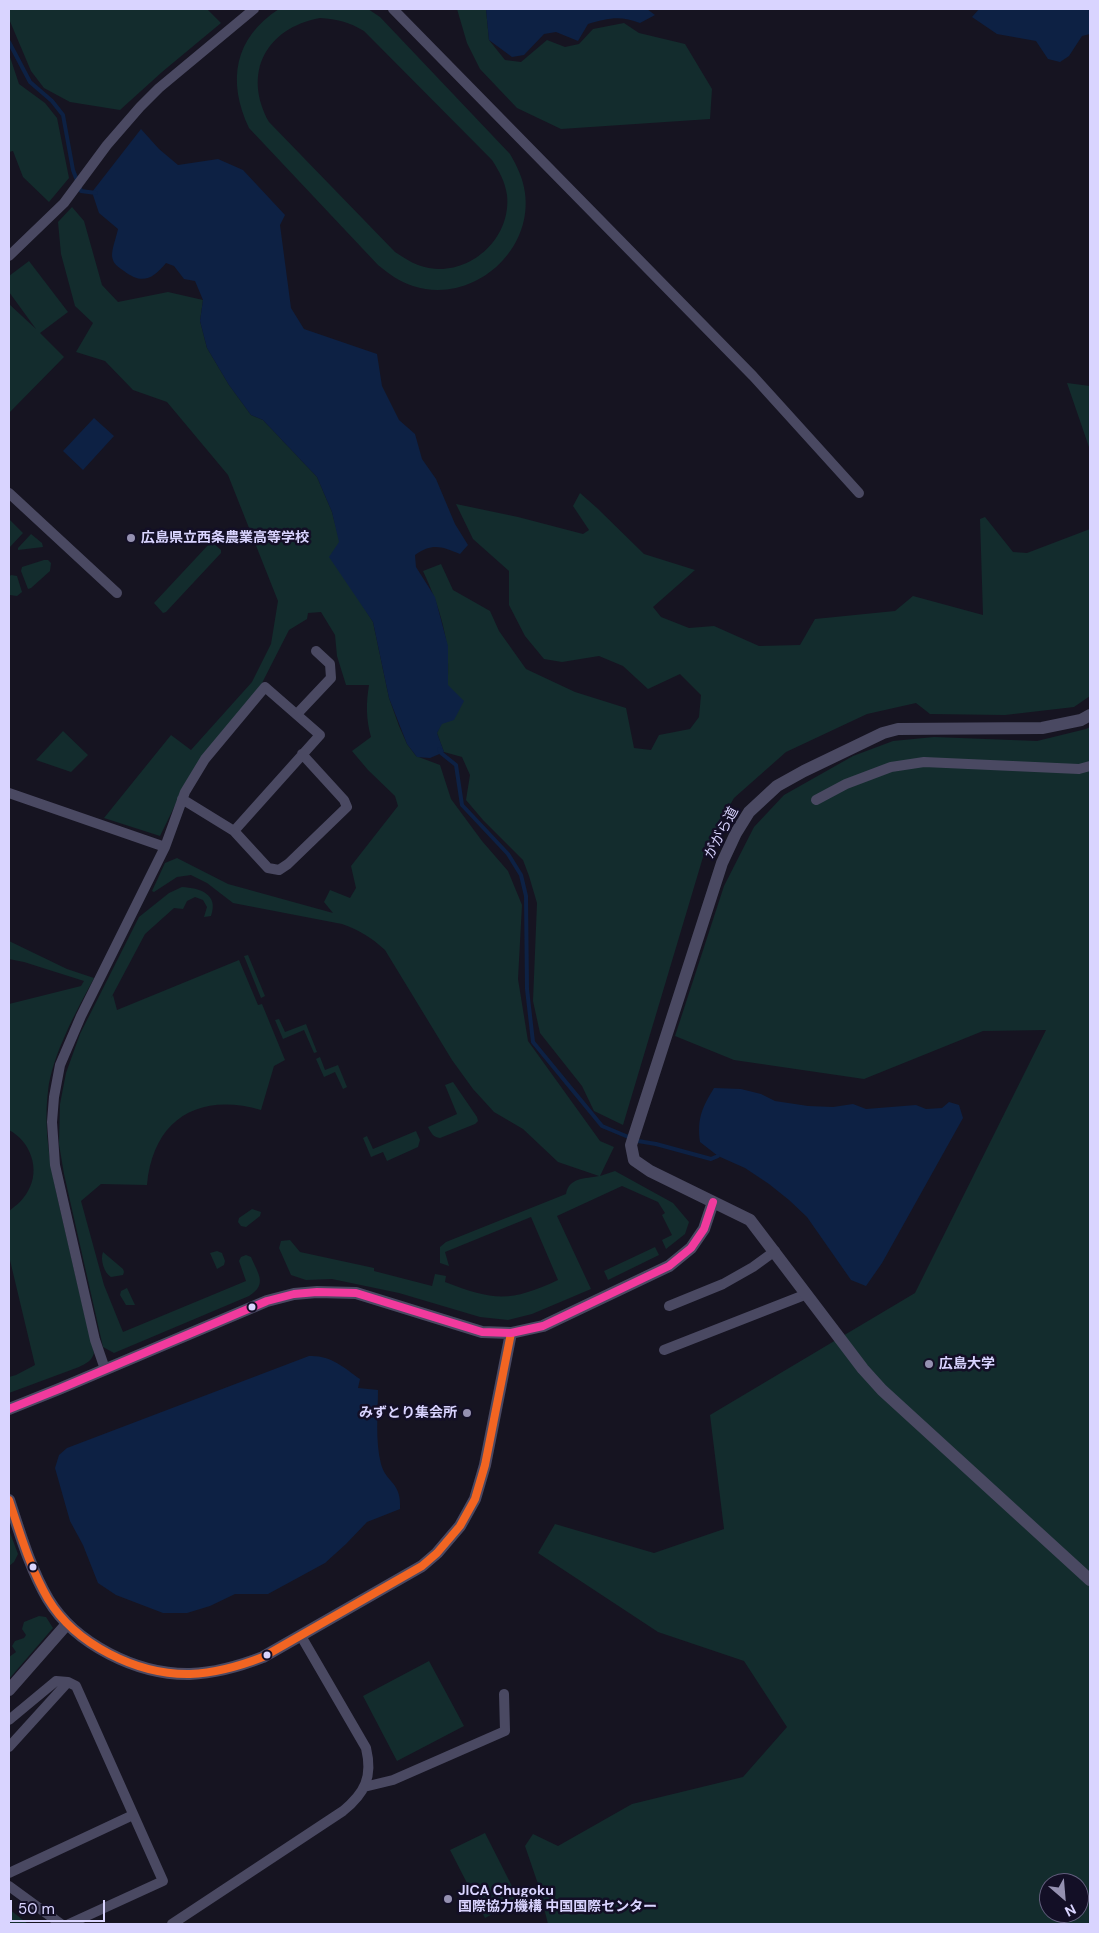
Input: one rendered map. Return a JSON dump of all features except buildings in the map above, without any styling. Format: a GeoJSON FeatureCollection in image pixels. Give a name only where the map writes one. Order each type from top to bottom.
{"type":"FeatureCollection","features":[{"type":"Feature","properties":{"kind":"street"},"geometry":{"type":"LineString","coordinates":[[9,256],[64,204],[107,145],[140,107],[159,88],[254,9]]}},
{"type":"Feature","properties":{"kind":"street"},"geometry":{"type":"LineString","coordinates":[[393,9],[752,376],[859,493]]}},
{"type":"Feature","properties":{"kind":"street"},"geometry":{"type":"LineString","coordinates":[[9,493],[117,593]]}},
{"type":"Feature","properties":{"kind":"street"},"geometry":{"type":"LineString","coordinates":[[297,714],[331,678],[330,664],[316,651]]}},
{"type":"Feature","properties":{"kind":"street"},"geometry":{"type":"LineString","coordinates":[[105,1369],[95,1340],[55,1165],[52,1129],[54,1097],[60,1065],[81,1016],[165,847],[182,799],[205,760],[265,687],[320,735],[234,831]]}},
{"type":"Feature","properties":{"kind":"street","name":"ががら道"},"geometry":{"type":"LineString","coordinates":[[713,1202],[650,1172],[634,1160],[632,1139],[722,863],[736,833],[749,812],[777,786],[856,745],[898,729],[1042,728],[1074,722],[1090,715]]}},
{"type":"Feature","properties":{"kind":"street"},"geometry":{"type":"LineString","coordinates":[[182,799],[234,831],[268,868],[279,870],[288,864],[347,807],[344,800],[302,754]]}},
{"type":"Feature","properties":{"kind":"street"},"geometry":{"type":"LineString","coordinates":[[816,800],[846,784],[891,767],[924,762],[1078,769],[1090,766]]}},
{"type":"Feature","properties":{"kind":"street"},"geometry":{"type":"LineString","coordinates":[[9,793],[165,847]]}},
{"type":"Feature","properties":{"kind":"street"},"geometry":{"type":"LineString","coordinates":[[9,1409],[267,1301],[294,1294],[317,1292],[356,1293],[482,1332],[511,1333],[542,1326],[669,1266],[691,1248],[704,1228],[713,1202],[750,1220],[863,1369],[882,1390],[1090,1580]]}},
{"type":"Feature","properties":{"kind":"street"},"geometry":{"type":"LineString","coordinates":[[669,1306],[723,1284],[753,1267],[775,1251]]}},
{"type":"Feature","properties":{"kind":"street"},"geometry":{"type":"LineString","coordinates":[[664,1350],[807,1294]]}},
{"type":"Feature","properties":{"kind":"street"},"geometry":{"type":"LineString","coordinates":[[9,1500],[32,1565],[48,1599],[67,1624],[88,1640],[112,1656],[149,1669],[188,1674],[242,1666],[301,1636],[422,1566],[437,1553],[460,1526],[474,1499],[486,1465],[511,1333]]}},
{"type":"Feature","properties":{"kind":"street"},"geometry":{"type":"LineString","coordinates":[[9,1690],[67,1624]]}},
{"type":"Feature","properties":{"kind":"street"},"geometry":{"type":"LineString","coordinates":[[172,1924],[343,1811],[364,1788],[369,1768],[366,1748],[301,1636]]}},
{"type":"Feature","properties":{"kind":"street"},"geometry":{"type":"LineString","coordinates":[[9,1720],[56,1681],[68,1682],[76,1686],[163,1881],[69,1924]]}},
{"type":"Feature","properties":{"kind":"street"},"geometry":{"type":"LineString","coordinates":[[9,1748],[68,1682]]}},
{"type":"Feature","properties":{"kind":"street"},"geometry":{"type":"LineString","coordinates":[[364,1788],[393,1780],[505,1731],[504,1694]]}},
{"type":"Feature","properties":{"kind":"street"},"geometry":{"type":"LineString","coordinates":[[9,1873],[133,1815]]}},
{"type":"Feature","properties":{"kind":"street"},"geometry":{"type":"LineString","coordinates":[[9,1886],[61,1924]]}},
{"type":"Feature","properties":{"kind":"green space"},"geometry":{"type":"Polygon","coordinates":[[[9,9],[207,9],[221,23],[120,110],[70,102],[44,88],[31,71],[9,19],[9,9]]]}},
{"type":"Feature","properties":{"kind":"green space"},"geometry":{"type":"Polygon","coordinates":[[[279,9],[368,9],[380,17],[510,154],[523,182],[525,215],[519,236],[508,254],[494,269],[476,281],[456,288],[435,290],[413,286],[390,275],[378,265],[249,128],[238,94],[237,77],[239,62],[244,47],[252,33],[279,9]],[[320,18],[301,23],[285,32],[273,42],[264,55],[259,70],[258,86],[261,104],[269,122],[395,252],[415,264],[435,269],[452,268],[467,263],[481,254],[493,242],[502,228],[506,212],[507,195],[497,168],[492,160],[364,31],[348,23],[320,18]]]}},
{"type":"Feature","properties":{"kind":"green space"},"geometry":{"type":"Polygon","coordinates":[[[457,9],[486,9],[489,40],[505,60],[521,62],[547,40],[565,47],[579,44],[593,29],[624,23],[639,33],[685,44],[712,89],[710,119],[561,129],[517,108],[480,69],[467,43],[457,9]]]}},
{"type":"Feature","properties":{"kind":"green space"},"geometry":{"type":"Polygon","coordinates":[[[9,54],[19,84],[45,103],[57,118],[69,178],[49,202],[23,177],[13,151],[9,152],[9,54]]]}},
{"type":"Feature","properties":{"kind":"green space"},"geometry":{"type":"Polygon","coordinates":[[[72,207],[84,221],[102,285],[118,302],[168,292],[203,300],[200,321],[207,348],[229,385],[251,415],[263,420],[317,477],[332,512],[356,595],[373,622],[389,698],[407,744],[416,756],[440,765],[451,799],[482,841],[508,871],[522,905],[518,979],[528,1041],[600,1141],[614,1147],[600,1176],[615,1171],[673,1203],[689,1222],[685,1234],[666,1249],[662,1240],[672,1235],[662,1215],[665,1213],[658,1202],[622,1186],[557,1216],[591,1289],[532,1314],[508,1320],[480,1317],[399,1293],[332,1279],[306,1280],[291,1275],[279,1248],[281,1241],[290,1240],[300,1252],[374,1268],[374,1271],[432,1286],[435,1274],[446,1276],[445,1282],[490,1296],[515,1295],[527,1292],[558,1280],[531,1217],[445,1252],[449,1266],[440,1263],[440,1247],[446,1242],[566,1194],[570,1184],[578,1180],[599,1176],[558,1162],[523,1129],[494,1112],[473,1089],[452,1060],[385,950],[365,934],[342,924],[233,903],[207,883],[191,875],[177,877],[154,892],[152,891],[165,863],[177,858],[228,884],[333,913],[324,902],[330,890],[350,898],[356,888],[351,866],[398,806],[395,796],[368,770],[352,751],[371,737],[367,711],[369,685],[346,685],[337,656],[335,635],[321,612],[308,613],[307,619],[289,630],[262,683],[182,791],[160,836],[104,818],[171,735],[191,750],[252,682],[271,644],[278,601],[228,475],[167,402],[133,390],[105,361],[76,352],[93,323],[75,306],[61,254],[58,222],[72,207]]]}},
{"type":"Feature","properties":{"kind":"green space"},"geometry":{"type":"Polygon","coordinates":[[[29,261],[68,312],[40,333],[64,357],[9,413],[9,304],[36,329],[9,292],[9,276],[29,261]]]}},
{"type":"Feature","properties":{"kind":"green space"},"geometry":{"type":"Polygon","coordinates":[[[1067,383],[1090,386],[1090,450],[1067,383]]]}},
{"type":"Feature","properties":{"kind":"green space"},"geometry":{"type":"Polygon","coordinates":[[[580,493],[644,554],[695,570],[653,607],[661,617],[689,628],[714,626],[759,646],[800,645],[815,619],[895,611],[913,596],[983,615],[980,519],[985,517],[1013,552],[1027,553],[1090,529],[1090,696],[1074,707],[1005,715],[930,714],[916,703],[867,714],[786,752],[734,798],[706,847],[623,1125],[594,1111],[582,1086],[540,1033],[533,1001],[537,903],[523,860],[466,800],[470,775],[462,757],[444,752],[437,733],[442,721],[446,699],[448,681],[447,648],[441,617],[423,571],[441,564],[453,590],[490,611],[499,631],[526,669],[575,692],[626,708],[634,748],[651,750],[659,735],[690,729],[699,717],[701,695],[680,674],[648,689],[623,666],[599,656],[562,662],[544,659],[525,636],[509,605],[509,571],[473,539],[456,504],[518,517],[583,534],[589,530],[573,506],[580,493]]]}},
{"type":"Feature","properties":{"kind":"green space"},"geometry":{"type":"Polygon","coordinates":[[[9,519],[23,533],[9,548],[9,519]]]}},
{"type":"Feature","properties":{"kind":"green space"},"geometry":{"type":"Polygon","coordinates":[[[31,534],[42,543],[43,547],[18,550],[18,548],[31,534]]]}},
{"type":"Feature","properties":{"kind":"green space"},"geometry":{"type":"Polygon","coordinates":[[[212,542],[221,550],[221,553],[163,613],[154,603],[212,542]]]}},
{"type":"Feature","properties":{"kind":"green space"},"geometry":{"type":"Polygon","coordinates":[[[48,560],[51,563],[50,571],[28,589],[21,571],[22,567],[48,560]]]}},
{"type":"Feature","properties":{"kind":"green space"},"geometry":{"type":"Polygon","coordinates":[[[11,575],[17,576],[22,592],[17,596],[10,595],[9,577],[11,575]]]}},
{"type":"Feature","properties":{"kind":"green space","name":"広島大学"},"geometry":{"type":"Polygon","coordinates":[[[1090,727],[1090,1924],[548,1924],[538,1884],[525,1846],[533,1834],[558,1846],[632,1804],[743,1777],[787,1727],[744,1661],[658,1632],[538,1553],[555,1524],[654,1553],[724,1529],[710,1415],[915,1293],[1046,1030],[983,1031],[864,1079],[734,1060],[675,1036],[724,886],[754,827],[784,795],[853,756],[893,741],[934,737],[1037,741],[1090,727]]]}},
{"type":"Feature","properties":{"kind":"green space"},"geometry":{"type":"Polygon","coordinates":[[[63,731],[88,755],[71,772],[36,760],[63,731]]]}},
{"type":"Feature","properties":{"kind":"green space"},"geometry":{"type":"Polygon","coordinates":[[[182,887],[201,891],[210,897],[213,908],[211,916],[204,917],[207,907],[203,900],[195,897],[187,901],[183,909],[174,908],[145,934],[111,998],[113,995],[117,1010],[239,960],[258,1005],[262,1004],[285,1060],[274,1066],[261,1110],[239,1105],[218,1105],[199,1108],[183,1116],[169,1128],[159,1143],[151,1162],[147,1185],[101,1184],[81,1201],[104,1285],[123,1332],[246,1281],[239,1261],[241,1257],[246,1255],[251,1257],[260,1278],[260,1283],[255,1292],[249,1296],[114,1353],[103,1347],[64,1174],[59,1144],[60,1104],[66,1073],[80,1034],[139,917],[169,893],[182,887]]]}},
{"type":"Feature","properties":{"kind":"green space"},"geometry":{"type":"Polygon","coordinates":[[[9,941],[67,969],[94,978],[66,1033],[54,1063],[48,1091],[47,1127],[54,1181],[94,1353],[90,1360],[79,1367],[9,1393],[9,1377],[35,1365],[9,1256],[9,1211],[20,1202],[32,1183],[33,1165],[28,1148],[23,1141],[9,1130],[9,1004],[81,986],[84,981],[9,959],[9,941]]]}},
{"type":"Feature","properties":{"kind":"green space"},"geometry":{"type":"Polygon","coordinates":[[[248,955],[265,996],[261,998],[244,956],[248,955]]]}},
{"type":"Feature","properties":{"kind":"green space"},"geometry":{"type":"Polygon","coordinates":[[[279,1019],[285,1032],[306,1024],[317,1052],[314,1053],[304,1030],[283,1039],[275,1020],[279,1019]]]}},
{"type":"Feature","properties":{"kind":"green space"},"geometry":{"type":"Polygon","coordinates":[[[320,1057],[325,1070],[338,1065],[347,1087],[343,1089],[335,1072],[324,1077],[316,1059],[320,1057]]]}},
{"type":"Feature","properties":{"kind":"green space"},"geometry":{"type":"Polygon","coordinates":[[[453,1082],[478,1121],[475,1124],[440,1138],[436,1137],[428,1127],[457,1114],[445,1085],[453,1082]]]}},
{"type":"Feature","properties":{"kind":"green space"},"geometry":{"type":"Polygon","coordinates":[[[416,1131],[420,1140],[418,1147],[387,1161],[383,1152],[371,1157],[363,1138],[367,1136],[373,1149],[416,1131]]]}},
{"type":"Feature","properties":{"kind":"green space"},"geometry":{"type":"Polygon","coordinates":[[[252,1209],[261,1212],[260,1216],[246,1227],[241,1226],[238,1222],[239,1218],[252,1209]]]}},
{"type":"Feature","properties":{"kind":"green space"},"geometry":{"type":"Polygon","coordinates":[[[655,1247],[659,1255],[608,1280],[604,1271],[655,1247]]]}},
{"type":"Feature","properties":{"kind":"green space"},"geometry":{"type":"Polygon","coordinates":[[[217,1251],[222,1253],[225,1261],[224,1265],[217,1269],[210,1253],[217,1251]]]}},
{"type":"Feature","properties":{"kind":"green space"},"geometry":{"type":"Polygon","coordinates":[[[103,1252],[123,1269],[123,1275],[111,1277],[106,1272],[103,1266],[103,1252]]]}},
{"type":"Feature","properties":{"kind":"green space"},"geometry":{"type":"Polygon","coordinates":[[[127,1288],[135,1305],[126,1305],[120,1295],[121,1291],[127,1288]]]}},
{"type":"Feature","properties":{"kind":"green space"},"geometry":{"type":"Polygon","coordinates":[[[9,1530],[18,1554],[14,1562],[9,1566],[9,1530]]]}},
{"type":"Feature","properties":{"kind":"green space"},"geometry":{"type":"Polygon","coordinates":[[[39,1616],[46,1617],[53,1628],[9,1679],[9,1657],[16,1652],[12,1646],[15,1641],[24,1638],[26,1635],[22,1629],[24,1622],[39,1616]]]}},
{"type":"Feature","properties":{"kind":"green space"},"geometry":{"type":"Polygon","coordinates":[[[429,1661],[464,1726],[397,1761],[363,1696],[429,1661]]]}},
{"type":"Feature","properties":{"kind":"green space"},"geometry":{"type":"Polygon","coordinates":[[[485,1833],[519,1900],[485,1918],[450,1850],[485,1833]]]}},
{"type":"Feature","properties":{"kind":"green space"},"geometry":{"type":"Polygon","coordinates":[[[9,1909],[28,1924],[9,1924],[9,1909]]]}},
{"type":"Feature","properties":{"kind":"water"},"geometry":{"type":"Polygon","coordinates":[[[486,9],[647,9],[655,15],[640,23],[614,18],[588,24],[578,41],[556,32],[544,34],[524,55],[512,57],[489,40],[486,9]]]}},
{"type":"Feature","properties":{"kind":"water"},"geometry":{"type":"Polygon","coordinates":[[[979,9],[1090,9],[1090,34],[1082,36],[1069,56],[1060,62],[1048,59],[1036,41],[997,34],[972,17],[979,9]]]}},
{"type":"Feature","properties":{"kind":"water"},"geometry":{"type":"Polygon","coordinates":[[[141,129],[159,149],[178,165],[218,159],[243,170],[285,215],[280,225],[291,308],[304,329],[377,354],[382,386],[399,420],[415,434],[422,459],[436,479],[455,524],[468,545],[460,554],[447,549],[432,547],[415,555],[416,567],[435,597],[448,646],[448,685],[464,701],[454,720],[442,724],[437,733],[444,752],[430,758],[417,757],[407,744],[389,698],[373,622],[329,557],[339,542],[332,512],[317,477],[263,420],[251,415],[229,385],[207,348],[200,321],[203,300],[195,281],[184,279],[174,266],[166,263],[152,276],[142,279],[136,278],[113,261],[113,246],[118,229],[99,213],[92,192],[141,129]]]}},
{"type":"Feature","properties":{"kind":"water"},"geometry":{"type":"Polygon","coordinates":[[[94,418],[114,436],[83,470],[63,451],[94,418]]]}},
{"type":"Feature","properties":{"kind":"water"},"geometry":{"type":"Polygon","coordinates":[[[714,1088],[741,1089],[761,1094],[775,1101],[808,1106],[833,1107],[853,1104],[866,1109],[916,1105],[926,1109],[942,1108],[949,1102],[959,1105],[963,1118],[882,1263],[866,1286],[851,1280],[807,1217],[789,1200],[745,1168],[718,1156],[700,1142],[699,1126],[701,1114],[714,1088]]]}},
{"type":"Feature","properties":{"kind":"water"},"geometry":{"type":"Polygon","coordinates":[[[309,1356],[324,1357],[342,1366],[360,1379],[358,1388],[378,1390],[377,1436],[379,1455],[383,1470],[399,1493],[400,1509],[367,1522],[325,1563],[268,1594],[235,1594],[210,1606],[187,1613],[163,1613],[116,1595],[98,1583],[83,1545],[70,1521],[55,1468],[59,1455],[67,1448],[309,1356]]]}},
{"type":"Feature","properties":{"kind":"waterway"},"geometry":{"type":"LineString","coordinates":[[9,42],[30,82],[52,101],[63,115],[73,170],[81,191],[96,193]]}},
{"type":"Feature","properties":{"kind":"waterway"},"geometry":{"type":"LineString","coordinates":[[439,749],[441,753],[456,765],[462,805],[508,854],[521,875],[526,896],[527,989],[533,1042],[602,1126],[638,1141],[711,1159],[718,1156]]}},
{"type":"Feature","properties":{"kind":"transit line"},"geometry":{"type":"LineString","coordinates":[[9,1409],[267,1301],[294,1294],[317,1292],[356,1293],[482,1332],[511,1333],[543,1326],[669,1266],[691,1248],[704,1229],[713,1202]]}},
{"type":"Feature","properties":{"kind":"transit line"},"geometry":{"type":"LineString","coordinates":[[9,1500],[21,1538],[48,1599],[74,1630],[91,1643],[129,1663],[170,1673],[190,1674],[209,1672],[245,1663],[263,1657],[422,1566],[437,1553],[460,1526],[475,1499],[485,1465],[511,1333]]}},
{"type":"Feature","properties":{"kind":"place","name":"広島県立西条農業高等学校"},"geometry":{"type":"Point","coordinates":[131,538]}},
{"type":"Feature","properties":{"kind":"place","name":"広島大学"},"geometry":{"type":"Point","coordinates":[929,1364]}},
{"type":"Feature","properties":{"kind":"place","name":"みずとり集会所"},"geometry":{"type":"Point","coordinates":[467,1413]}},
{"type":"Feature","properties":{"kind":"place","name":"JICA Chugoku 国際協力機構 中国国際センター"},"geometry":{"type":"Point","coordinates":[448,1899]}}]}
